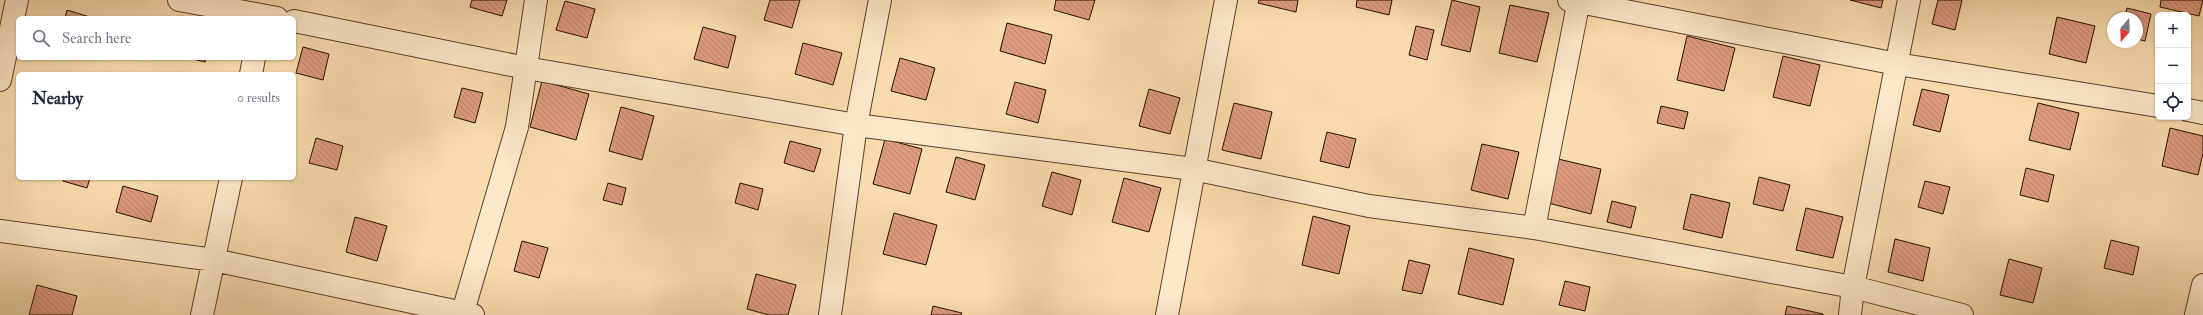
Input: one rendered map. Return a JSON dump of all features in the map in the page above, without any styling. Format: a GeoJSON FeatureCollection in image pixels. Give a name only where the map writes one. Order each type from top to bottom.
{"type":"FeatureCollection","features":[{"type":"Feature","properties":{"kind":"street"},"geometry":{"type":"LineString","coordinates":[[0,80],[17,0]]}},
{"type":"Feature","properties":{"kind":"street"},"geometry":{"type":"LineString","coordinates":[[179,0],[267,13]]}},
{"type":"Feature","properties":{"kind":"street"},"geometry":{"type":"LineString","coordinates":[[0,231],[214,260],[466,314],[517,127],[536,0]]}},
{"type":"Feature","properties":{"kind":"street"},"geometry":{"type":"LineString","coordinates":[[830,315],[856,125],[880,0]]}},
{"type":"Feature","properties":{"kind":"street"},"geometry":{"type":"LineString","coordinates":[[1167,315],[1193,169],[1226,0]]}},
{"type":"Feature","properties":{"kind":"street"},"geometry":{"type":"LineString","coordinates":[[1850,315],[1853,287],[1909,0]]}},
{"type":"Feature","properties":{"kind":"street"},"geometry":{"type":"LineString","coordinates":[[1534,228],[1576,1],[1897,64],[2155,106]]}},
{"type":"Feature","properties":{"kind":"street"},"geometry":{"type":"LineString","coordinates":[[296,21],[526,68],[856,125],[1193,169],[1369,206],[1534,228],[1853,287],[1962,315]]}},
{"type":"Feature","properties":{"kind":"street"},"geometry":{"type":"LineString","coordinates":[[251,72],[254,60]]}},
{"type":"Feature","properties":{"kind":"street"},"geometry":{"type":"LineString","coordinates":[[2191,111],[2203,113]]}},
{"type":"Feature","properties":{"kind":"street"},"geometry":{"type":"LineString","coordinates":[[202,315],[230,180]]}},
{"type":"Feature","properties":{"kind":"street"},"geometry":{"type":"LineString","coordinates":[[2196,315],[2203,285]]}},
{"type":"Feature","properties":{"kind":"building"},"geometry":{"type":"Polygon","coordinates":[[[472,0],[507,0],[502,16],[470,7],[472,0]]]}},
{"type":"Feature","properties":{"kind":"building"},"geometry":{"type":"Polygon","coordinates":[[[770,0],[800,0],[792,28],[764,20],[770,0]]]}},
{"type":"Feature","properties":{"kind":"building"},"geometry":{"type":"Polygon","coordinates":[[[1056,0],[1095,0],[1089,20],[1054,10],[1056,0]]]}},
{"type":"Feature","properties":{"kind":"building"},"geometry":{"type":"Polygon","coordinates":[[[1259,0],[1298,0],[1296,12],[1258,3],[1259,0]]]}},
{"type":"Feature","properties":{"kind":"building"},"geometry":{"type":"Polygon","coordinates":[[[1357,0],[1392,0],[1389,15],[1356,7],[1357,0]]]}},
{"type":"Feature","properties":{"kind":"building"},"geometry":{"type":"Polygon","coordinates":[[[1452,0],[1480,7],[1470,52],[1441,45],[1452,0]]]}},
{"type":"Feature","properties":{"kind":"building"},"geometry":{"type":"Polygon","coordinates":[[[1850,0],[1883,0],[1881,8],[1850,0]]]}},
{"type":"Feature","properties":{"kind":"building"},"geometry":{"type":"Polygon","coordinates":[[[1938,0],[1962,0],[1955,30],[1932,24],[1938,0]]]}},
{"type":"Feature","properties":{"kind":"building"},"geometry":{"type":"Polygon","coordinates":[[[2161,0],[2203,0],[2199,16],[2191,14],[2191,12],[2182,12],[2160,7],[2161,0]]]}},
{"type":"Feature","properties":{"kind":"building"},"geometry":{"type":"Polygon","coordinates":[[[565,1],[595,9],[587,38],[556,30],[565,1]]]}},
{"type":"Feature","properties":{"kind":"building"},"geometry":{"type":"Polygon","coordinates":[[[1510,5],[1549,13],[1537,62],[1499,53],[1510,5]]]}},
{"type":"Feature","properties":{"kind":"building"},"geometry":{"type":"Polygon","coordinates":[[[2127,8],[2143,12],[2126,12],[2127,8]]]}},
{"type":"Feature","properties":{"kind":"building"},"geometry":{"type":"Polygon","coordinates":[[[67,10],[86,16],[66,16],[67,10]]]}},
{"type":"Feature","properties":{"kind":"building"},"geometry":{"type":"Polygon","coordinates":[[[2143,12],[2151,14],[2145,41],[2143,40],[2143,12]]]}},
{"type":"Feature","properties":{"kind":"building"},"geometry":{"type":"Polygon","coordinates":[[[2057,17],[2095,26],[2086,63],[2049,54],[2057,17]]]}},
{"type":"Feature","properties":{"kind":"building"},"geometry":{"type":"Polygon","coordinates":[[[1007,23],[1052,35],[1045,64],[1000,51],[1007,23]]]}},
{"type":"Feature","properties":{"kind":"building"},"geometry":{"type":"Polygon","coordinates":[[[1416,26],[1434,30],[1427,60],[1409,55],[1416,26]]]}},
{"type":"Feature","properties":{"kind":"building"},"geometry":{"type":"Polygon","coordinates":[[[703,27],[736,36],[728,68],[694,59],[703,27]]]}},
{"type":"Feature","properties":{"kind":"building"},"geometry":{"type":"Polygon","coordinates":[[[1687,36],[1735,48],[1724,91],[1677,80],[1687,36]]]}},
{"type":"Feature","properties":{"kind":"building"},"geometry":{"type":"Polygon","coordinates":[[[803,43],[842,53],[833,85],[795,74],[803,43]]]}},
{"type":"Feature","properties":{"kind":"building"},"geometry":{"type":"Polygon","coordinates":[[[303,47],[329,54],[323,80],[296,73],[303,47]]]}},
{"type":"Feature","properties":{"kind":"building"},"geometry":{"type":"Polygon","coordinates":[[[1783,56],[1820,65],[1810,106],[1773,97],[1783,56]]]}},
{"type":"Feature","properties":{"kind":"building"},"geometry":{"type":"Polygon","coordinates":[[[900,58],[935,68],[926,100],[891,91],[900,58]]]}},
{"type":"Feature","properties":{"kind":"building"},"geometry":{"type":"Polygon","coordinates":[[[542,81],[589,94],[576,140],[530,127],[542,81]]]}},
{"type":"Feature","properties":{"kind":"building"},"geometry":{"type":"Polygon","coordinates":[[[1015,82],[1046,90],[1038,123],[1006,114],[1015,82]]]}},
{"type":"Feature","properties":{"kind":"building"},"geometry":{"type":"Polygon","coordinates":[[[462,88],[483,93],[475,123],[454,117],[462,88]]]}},
{"type":"Feature","properties":{"kind":"building"},"geometry":{"type":"Polygon","coordinates":[[[1149,89],[1180,98],[1170,134],[1139,126],[1149,89]]]}},
{"type":"Feature","properties":{"kind":"building"},"geometry":{"type":"Polygon","coordinates":[[[1922,89],[1949,95],[1940,132],[1913,125],[1922,89]]]}},
{"type":"Feature","properties":{"kind":"building"},"geometry":{"type":"Polygon","coordinates":[[[1234,103],[1272,112],[1261,159],[1222,150],[1234,103]]]}},
{"type":"Feature","properties":{"kind":"building"},"geometry":{"type":"Polygon","coordinates":[[[2038,103],[2079,113],[2070,150],[2029,140],[2038,103]]]}},
{"type":"Feature","properties":{"kind":"building"},"geometry":{"type":"Polygon","coordinates":[[[1661,106],[1688,112],[1684,129],[1657,123],[1661,106]]]}},
{"type":"Feature","properties":{"kind":"building"},"geometry":{"type":"Polygon","coordinates":[[[621,107],[654,116],[642,160],[609,151],[621,107]]]}},
{"type":"Feature","properties":{"kind":"building"},"geometry":{"type":"Polygon","coordinates":[[[2170,128],[2203,136],[2203,153],[2198,175],[2162,166],[2170,128]]]}},
{"type":"Feature","properties":{"kind":"building"},"geometry":{"type":"Polygon","coordinates":[[[1327,132],[1356,139],[1349,168],[1320,161],[1327,132]]]}},
{"type":"Feature","properties":{"kind":"building"},"geometry":{"type":"Polygon","coordinates":[[[316,138],[343,146],[337,170],[309,163],[316,138]]]}},
{"type":"Feature","properties":{"kind":"building"},"geometry":{"type":"Polygon","coordinates":[[[885,139],[922,149],[910,194],[873,184],[885,139]]]}},
{"type":"Feature","properties":{"kind":"building"},"geometry":{"type":"Polygon","coordinates":[[[790,141],[821,149],[814,172],[784,163],[790,141]]]}},
{"type":"Feature","properties":{"kind":"building"},"geometry":{"type":"Polygon","coordinates":[[[1482,144],[1519,152],[1508,199],[1471,190],[1482,144]]]}},
{"type":"Feature","properties":{"kind":"building"},"geometry":{"type":"Polygon","coordinates":[[[956,157],[985,165],[975,200],[946,192],[956,157]]]}},
{"type":"Feature","properties":{"kind":"building"},"geometry":{"type":"Polygon","coordinates":[[[1558,159],[1601,169],[1591,214],[1548,203],[1558,159]]]}},
{"type":"Feature","properties":{"kind":"building"},"geometry":{"type":"Polygon","coordinates":[[[2026,168],[2054,175],[2048,202],[2020,195],[2026,168]]]}},
{"type":"Feature","properties":{"kind":"building"},"geometry":{"type":"Polygon","coordinates":[[[1052,172],[1081,180],[1072,215],[1042,206],[1052,172]]]}},
{"type":"Feature","properties":{"kind":"building"},"geometry":{"type":"Polygon","coordinates":[[[1759,177],[1790,185],[1783,211],[1753,204],[1759,177]]]}},
{"type":"Feature","properties":{"kind":"building"},"geometry":{"type":"Polygon","coordinates":[[[1124,178],[1161,188],[1149,232],[1112,222],[1124,178]]]}},
{"type":"Feature","properties":{"kind":"building"},"geometry":{"type":"Polygon","coordinates":[[[63,180],[89,180],[87,188],[63,180]]]}},
{"type":"Feature","properties":{"kind":"building"},"geometry":{"type":"Polygon","coordinates":[[[1925,181],[1950,187],[1943,214],[1918,207],[1925,181]]]}},
{"type":"Feature","properties":{"kind":"building"},"geometry":{"type":"Polygon","coordinates":[[[608,183],[626,188],[622,205],[603,200],[608,183]]]}},
{"type":"Feature","properties":{"kind":"building"},"geometry":{"type":"Polygon","coordinates":[[[740,183],[763,189],[758,210],[735,203],[740,183]]]}},
{"type":"Feature","properties":{"kind":"building"},"geometry":{"type":"Polygon","coordinates":[[[123,186],[158,196],[151,222],[116,212],[123,186]]]}},
{"type":"Feature","properties":{"kind":"building"},"geometry":{"type":"Polygon","coordinates":[[[1691,194],[1730,203],[1722,238],[1683,229],[1691,194]]]}},
{"type":"Feature","properties":{"kind":"building"},"geometry":{"type":"Polygon","coordinates":[[[1612,201],[1636,207],[1631,228],[1607,222],[1612,201]]]}},
{"type":"Feature","properties":{"kind":"building"},"geometry":{"type":"Polygon","coordinates":[[[1806,208],[1843,217],[1833,258],[1796,250],[1806,208]]]}},
{"type":"Feature","properties":{"kind":"building"},"geometry":{"type":"Polygon","coordinates":[[[894,213],[937,225],[926,265],[883,254],[894,213]]]}},
{"type":"Feature","properties":{"kind":"building"},"geometry":{"type":"Polygon","coordinates":[[[1313,216],[1350,226],[1339,274],[1302,265],[1313,216]]]}},
{"type":"Feature","properties":{"kind":"building"},"geometry":{"type":"Polygon","coordinates":[[[355,217],[387,226],[377,261],[346,252],[355,217]]]}},
{"type":"Feature","properties":{"kind":"building"},"geometry":{"type":"Polygon","coordinates":[[[1895,239],[1930,248],[1923,281],[1888,272],[1895,239]]]}},
{"type":"Feature","properties":{"kind":"building"},"geometry":{"type":"Polygon","coordinates":[[[2111,240],[2139,247],[2133,275],[2104,268],[2111,240]]]}},
{"type":"Feature","properties":{"kind":"building"},"geometry":{"type":"Polygon","coordinates":[[[522,241],[548,248],[539,278],[514,271],[522,241]]]}},
{"type":"Feature","properties":{"kind":"building"},"geometry":{"type":"Polygon","coordinates":[[[1469,248],[1514,259],[1503,305],[1458,294],[1469,248]]]}},
{"type":"Feature","properties":{"kind":"building"},"geometry":{"type":"Polygon","coordinates":[[[2009,259],[2042,268],[2033,303],[2000,295],[2009,259]]]}},
{"type":"Feature","properties":{"kind":"building"},"geometry":{"type":"Polygon","coordinates":[[[1409,260],[1430,265],[1422,294],[1402,290],[1409,260]]]}},
{"type":"Feature","properties":{"kind":"building"},"geometry":{"type":"Polygon","coordinates":[[[756,274],[796,285],[788,315],[769,315],[747,309],[756,274]]]}},
{"type":"Feature","properties":{"kind":"building"},"geometry":{"type":"Polygon","coordinates":[[[1565,281],[1590,287],[1585,311],[1559,305],[1565,281]]]}},
{"type":"Feature","properties":{"kind":"building"},"geometry":{"type":"Polygon","coordinates":[[[37,285],[77,296],[72,315],[29,315],[37,285]]]}},
{"type":"Feature","properties":{"kind":"building"},"geometry":{"type":"Polygon","coordinates":[[[933,306],[962,313],[961,315],[931,315],[933,306]]]}},
{"type":"Feature","properties":{"kind":"building"},"geometry":{"type":"Polygon","coordinates":[[[1787,306],[1823,314],[1823,315],[1785,315],[1787,306]]]}}]}
